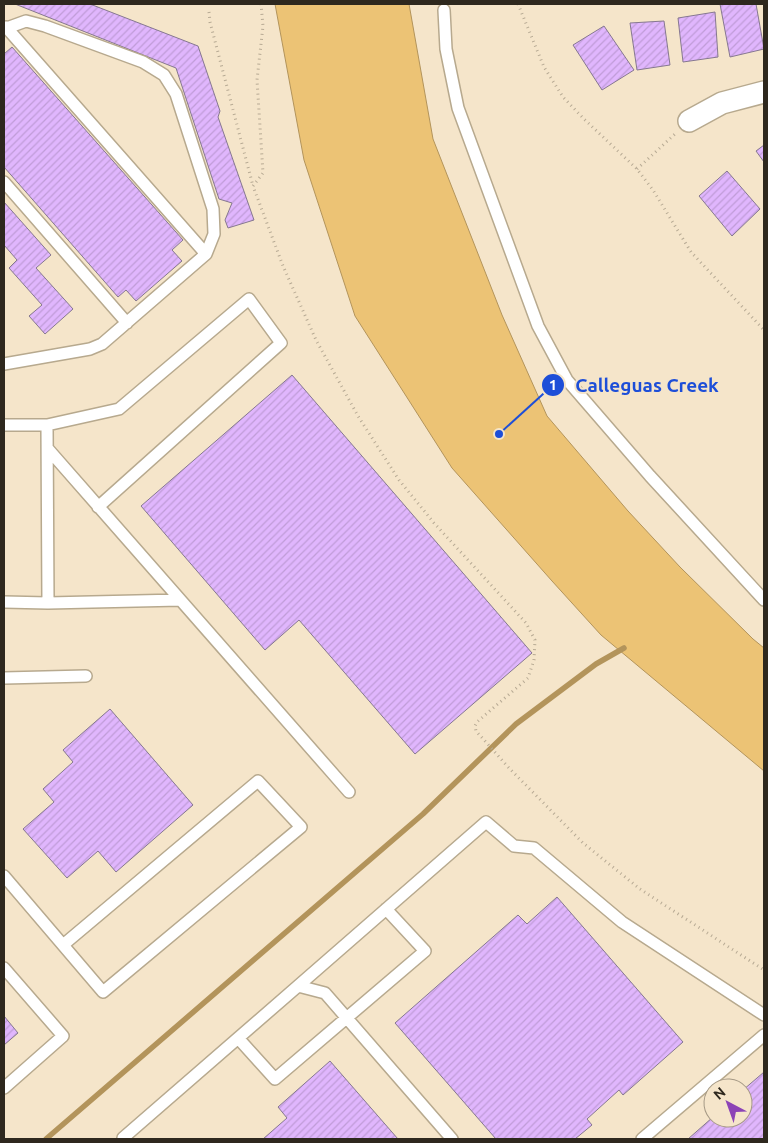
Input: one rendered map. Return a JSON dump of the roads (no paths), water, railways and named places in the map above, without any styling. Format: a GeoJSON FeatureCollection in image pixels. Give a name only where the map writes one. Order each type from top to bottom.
{"type":"FeatureCollection","features":[{"type":"Feature","properties":{"kind":"street"},"geometry":{"type":"LineString","coordinates":[[688,121],[722,103],[764,92]]}},
{"type":"Feature","properties":{"kind":"lane"},"geometry":{"type":"LineString","coordinates":[[444,10],[446,49],[458,108],[538,326],[567,380],[650,476],[764,600]]}},
{"type":"Feature","properties":{"kind":"lane"},"geometry":{"type":"LineString","coordinates":[[4,364],[90,349],[102,344],[206,254],[214,234],[213,209],[176,94],[164,75],[143,62],[45,26],[26,21],[5,28],[206,254]]}},
{"type":"Feature","properties":{"kind":"lane"},"geometry":{"type":"LineString","coordinates":[[4,182],[127,323]]}},
{"type":"Feature","properties":{"kind":"lane"},"geometry":{"type":"LineString","coordinates":[[4,425],[48,425],[119,409],[249,299],[281,343],[98,507]]}},
{"type":"Feature","properties":{"kind":"lane"},"geometry":{"type":"LineString","coordinates":[[48,425],[48,602]]}},
{"type":"Feature","properties":{"kind":"lane"},"geometry":{"type":"LineString","coordinates":[[48,450],[349,792]]}},
{"type":"Feature","properties":{"kind":"lane"},"geometry":{"type":"LineString","coordinates":[[4,602],[180,600]]}},
{"type":"Feature","properties":{"kind":"lane"},"geometry":{"type":"LineString","coordinates":[[4,678],[86,676]]}},
{"type":"Feature","properties":{"kind":"lane"},"geometry":{"type":"LineString","coordinates":[[4,876],[62,945],[103,992],[301,826],[258,781],[62,945]]}},
{"type":"Feature","properties":{"kind":"lane"},"geometry":{"type":"LineString","coordinates":[[124,1139],[486,822],[514,846],[534,848],[622,922],[764,1015]]}},
{"type":"Feature","properties":{"kind":"lane"},"geometry":{"type":"LineString","coordinates":[[238,1038],[275,1079],[425,951],[386,909]]}},
{"type":"Feature","properties":{"kind":"lane"},"geometry":{"type":"LineString","coordinates":[[4,968],[63,1036],[4,1088]]}},
{"type":"Feature","properties":{"kind":"lane"},"geometry":{"type":"LineString","coordinates":[[298,986],[325,994],[452,1139]]}},
{"type":"Feature","properties":{"kind":"lane"},"geometry":{"type":"LineString","coordinates":[[642,1139],[764,1035]]}},
{"type":"Feature","properties":{"kind":"waterway"},"geometry":{"type":"LineString","coordinates":[[46,1139],[423,814],[516,724],[596,664],[624,648]]}},
{"type":"Feature","properties":{"kind":"place","name":"Calleguas Creek"},"geometry":{"type":"Point","coordinates":[499,434]}}]}
